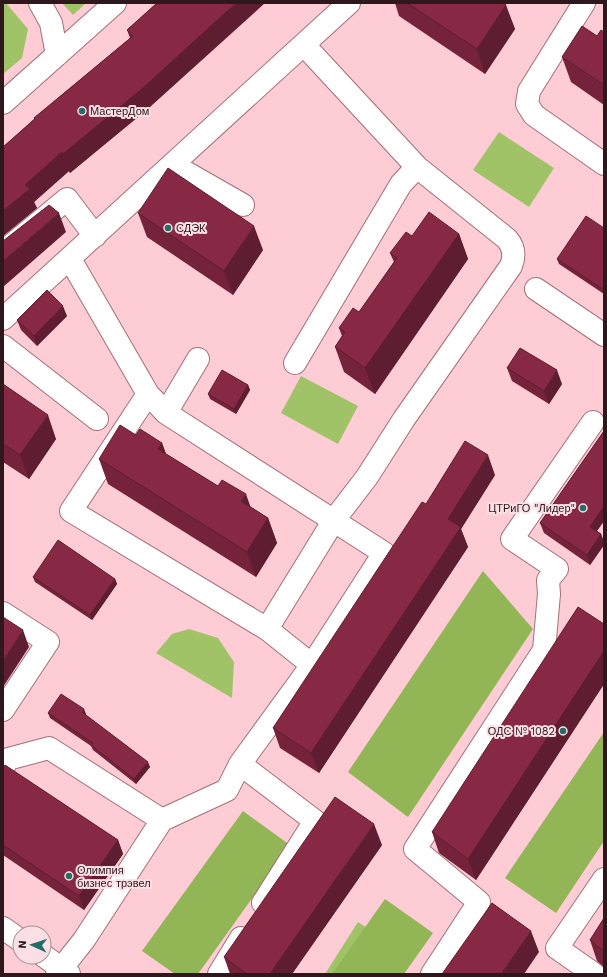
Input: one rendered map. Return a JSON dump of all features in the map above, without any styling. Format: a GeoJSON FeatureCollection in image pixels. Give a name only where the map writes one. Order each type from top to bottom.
{"type":"FeatureCollection","features":[{"type":"Feature","properties":{"kind":"main road"},"geometry":{"type":"LineString","coordinates":[[40,3],[51,23],[57,55]]}},
{"type":"Feature","properties":{"kind":"main road"},"geometry":{"type":"LineString","coordinates":[[3,103],[115,3]]}},
{"type":"Feature","properties":{"kind":"main road"},"geometry":{"type":"LineString","coordinates":[[3,319],[349,3]]}},
{"type":"Feature","properties":{"kind":"main road"},"geometry":{"type":"LineString","coordinates":[[584,3],[529,91],[527,104],[534,115],[604,164]]}},
{"type":"Feature","properties":{"kind":"main road"},"geometry":{"type":"LineString","coordinates":[[267,629],[334,520],[367,477],[404,419],[511,266],[513,260],[513,250],[507,239],[417,167],[304,45]]}},
{"type":"Feature","properties":{"kind":"main road"},"geometry":{"type":"LineString","coordinates":[[173,165],[243,205]]}},
{"type":"Feature","properties":{"kind":"main road"},"geometry":{"type":"LineString","coordinates":[[295,363],[401,184],[417,167]]}},
{"type":"Feature","properties":{"kind":"main road"},"geometry":{"type":"LineString","coordinates":[[3,252],[66,199],[95,236]]}},
{"type":"Feature","properties":{"kind":"main road"},"geometry":{"type":"LineString","coordinates":[[58,968],[84,940],[162,820],[227,790],[240,764],[312,665],[384,554],[334,520],[166,413],[148,394],[70,259]]}},
{"type":"Feature","properties":{"kind":"main road"},"geometry":{"type":"LineString","coordinates":[[536,289],[604,335]]}},
{"type":"Feature","properties":{"kind":"main road"},"geometry":{"type":"LineString","coordinates":[[3,346],[97,419]]}},
{"type":"Feature","properties":{"kind":"main road"},"geometry":{"type":"LineString","coordinates":[[166,413],[198,359]]}},
{"type":"Feature","properties":{"kind":"main road"},"geometry":{"type":"LineString","coordinates":[[148,394],[71,511],[267,629],[312,665]]}},
{"type":"Feature","properties":{"kind":"main road"},"geometry":{"type":"LineString","coordinates":[[432,974],[479,902],[415,849],[544,650],[549,594],[548,580],[557,569],[512,539],[593,422]]}},
{"type":"Feature","properties":{"kind":"main road"},"geometry":{"type":"LineString","coordinates":[[3,613],[48,642],[3,710]]}},
{"type":"Feature","properties":{"kind":"main road"},"geometry":{"type":"LineString","coordinates":[[3,768],[8,759],[49,748],[162,820]]}},
{"type":"Feature","properties":{"kind":"main road"},"geometry":{"type":"LineString","coordinates":[[219,974],[314,821],[240,764]]}},
{"type":"Feature","properties":{"kind":"main road"},"geometry":{"type":"LineString","coordinates":[[594,974],[556,948],[604,879]]}},
{"type":"Feature","properties":{"kind":"main road"},"geometry":{"type":"LineString","coordinates":[[3,928],[12,934]]}},
{"type":"Feature","properties":{"kind":"green space"},"geometry":{"type":"Polygon","coordinates":[[[3,3],[6,3],[28,29],[22,58],[3,74],[3,3]]]}},
{"type":"Feature","properties":{"kind":"green space"},"geometry":{"type":"Polygon","coordinates":[[[62,3],[86,3],[73,15],[62,3]]]}},
{"type":"Feature","properties":{"kind":"green space"},"geometry":{"type":"Polygon","coordinates":[[[499,132],[554,168],[529,207],[473,170],[499,132]]]}},
{"type":"Feature","properties":{"kind":"green space"},"geometry":{"type":"Polygon","coordinates":[[[301,376],[358,406],[338,444],[281,413],[301,376]]]}},
{"type":"Feature","properties":{"kind":"green space"},"geometry":{"type":"Polygon","coordinates":[[[483,571],[533,629],[408,817],[348,772],[483,571]]]}},
{"type":"Feature","properties":{"kind":"green space"},"geometry":{"type":"Polygon","coordinates":[[[189,629],[218,638],[234,662],[232,698],[156,653],[172,634],[189,629]]]}},
{"type":"Feature","properties":{"kind":"green space"},"geometry":{"type":"Polygon","coordinates":[[[604,732],[604,841],[556,913],[505,878],[604,732]]]}},
{"type":"Feature","properties":{"kind":"green space"},"geometry":{"type":"Polygon","coordinates":[[[243,811],[290,845],[198,974],[175,974],[142,951],[243,811]]]}},
{"type":"Feature","properties":{"kind":"green space"},"geometry":{"type":"Polygon","coordinates":[[[385,899],[433,933],[404,974],[332,974],[385,899]]]}},
{"type":"Feature","properties":{"kind":"green space"},"geometry":{"type":"Polygon","coordinates":[[[358,922],[410,956],[399,974],[325,974],[358,922]]]}},
{"type":"Feature","properties":{"kind":"building"},"geometry":{"type":"Polygon","coordinates":[[[157,3],[236,3],[143,88],[63,154],[62,152],[25,185],[30,189],[3,211],[3,147],[35,119],[34,118],[133,36],[127,30],[157,3]]]}},
{"type":"Feature","properties":{"kind":"building"},"geometry":{"type":"Polygon","coordinates":[[[407,3],[504,3],[506,5],[477,49],[407,3]]]}},
{"type":"Feature","properties":{"kind":"building"},"geometry":{"type":"Polygon","coordinates":[[[582,26],[597,36],[601,30],[604,32],[604,85],[562,57],[582,26]]]}},
{"type":"Feature","properties":{"kind":"building"},"geometry":{"type":"Polygon","coordinates":[[[168,168],[254,226],[224,271],[138,213],[168,168]]]}},
{"type":"Feature","properties":{"kind":"building"},"geometry":{"type":"Polygon","coordinates":[[[49,205],[59,213],[3,261],[3,241],[49,205]]]}},
{"type":"Feature","properties":{"kind":"building"},"geometry":{"type":"Polygon","coordinates":[[[429,212],[459,234],[365,368],[335,347],[345,332],[339,328],[353,308],[359,312],[397,258],[390,253],[406,232],[412,236],[429,212]]]}},
{"type":"Feature","properties":{"kind":"building"},"geometry":{"type":"Polygon","coordinates":[[[586,216],[604,228],[604,290],[557,259],[586,216]]]}},
{"type":"Feature","properties":{"kind":"building"},"geometry":{"type":"Polygon","coordinates":[[[47,290],[63,306],[34,336],[17,320],[47,290]]]}},
{"type":"Feature","properties":{"kind":"building"},"geometry":{"type":"Polygon","coordinates":[[[520,348],[557,370],[544,391],[507,368],[520,348]]]}},
{"type":"Feature","properties":{"kind":"building"},"geometry":{"type":"Polygon","coordinates":[[[222,370],[248,385],[234,409],[208,394],[222,370]]]}},
{"type":"Feature","properties":{"kind":"building"},"geometry":{"type":"Polygon","coordinates":[[[3,384],[48,415],[20,455],[3,444],[3,384]]]}},
{"type":"Feature","properties":{"kind":"building"},"geometry":{"type":"Polygon","coordinates":[[[120,425],[136,435],[140,429],[162,443],[158,449],[218,486],[222,480],[246,494],[241,501],[268,518],[247,552],[99,459],[120,425]]]}},
{"type":"Feature","properties":{"kind":"building","name":"ЦТРиГО \"Лидер\""},"geometry":{"type":"Polygon","coordinates":[[[604,431],[604,506],[590,527],[601,534],[587,555],[540,523],[604,431]]]}},
{"type":"Feature","properties":{"kind":"building"},"geometry":{"type":"Polygon","coordinates":[[[465,441],[488,455],[448,519],[461,527],[311,753],[273,728],[422,502],[426,504],[465,441]]]}},
{"type":"Feature","properties":{"kind":"building"},"geometry":{"type":"Polygon","coordinates":[[[58,540],[115,579],[90,615],[33,577],[58,540]]]}},
{"type":"Feature","properties":{"kind":"building"},"geometry":{"type":"Polygon","coordinates":[[[578,607],[604,624],[604,651],[468,859],[432,832],[578,607]]]}},
{"type":"Feature","properties":{"kind":"building"},"geometry":{"type":"Polygon","coordinates":[[[3,617],[23,630],[3,661],[3,617]]]}},
{"type":"Feature","properties":{"kind":"building"},"geometry":{"type":"Polygon","coordinates":[[[61,694],[84,709],[82,712],[148,762],[134,779],[91,745],[93,743],[48,713],[61,694]]]}},
{"type":"Feature","properties":{"kind":"building"},"geometry":{"type":"Polygon","coordinates":[[[5,765],[118,840],[79,896],[3,845],[3,768],[5,765]]]}},
{"type":"Feature","properties":{"kind":"building"},"geometry":{"type":"Polygon","coordinates":[[[335,797],[374,824],[270,974],[247,974],[224,957],[335,797]]]}},
{"type":"Feature","properties":{"kind":"building"},"geometry":{"type":"Polygon","coordinates":[[[492,903],[531,931],[501,974],[442,974],[492,903]]]}},
{"type":"Feature","properties":{"kind":"building"},"geometry":{"type":"Polygon","coordinates":[[[604,918],[604,951],[590,940],[604,918]]]}},
{"type":"Feature","properties":{"kind":"place","name":"МастерДом"},"geometry":{"type":"Point","coordinates":[82,111]}},
{"type":"Feature","properties":{"kind":"place","name":"СДЭК"},"geometry":{"type":"Point","coordinates":[168,228]}},
{"type":"Feature","properties":{"kind":"place","name":"ЦТРиГО \"Лидер\""},"geometry":{"type":"Point","coordinates":[583,508]}},
{"type":"Feature","properties":{"kind":"place","name":"ОДС № 1082"},"geometry":{"type":"Point","coordinates":[563,731]}},
{"type":"Feature","properties":{"kind":"place","name":"Олимпия бизнес трэвел"},"geometry":{"type":"Point","coordinates":[69,876]}}]}
